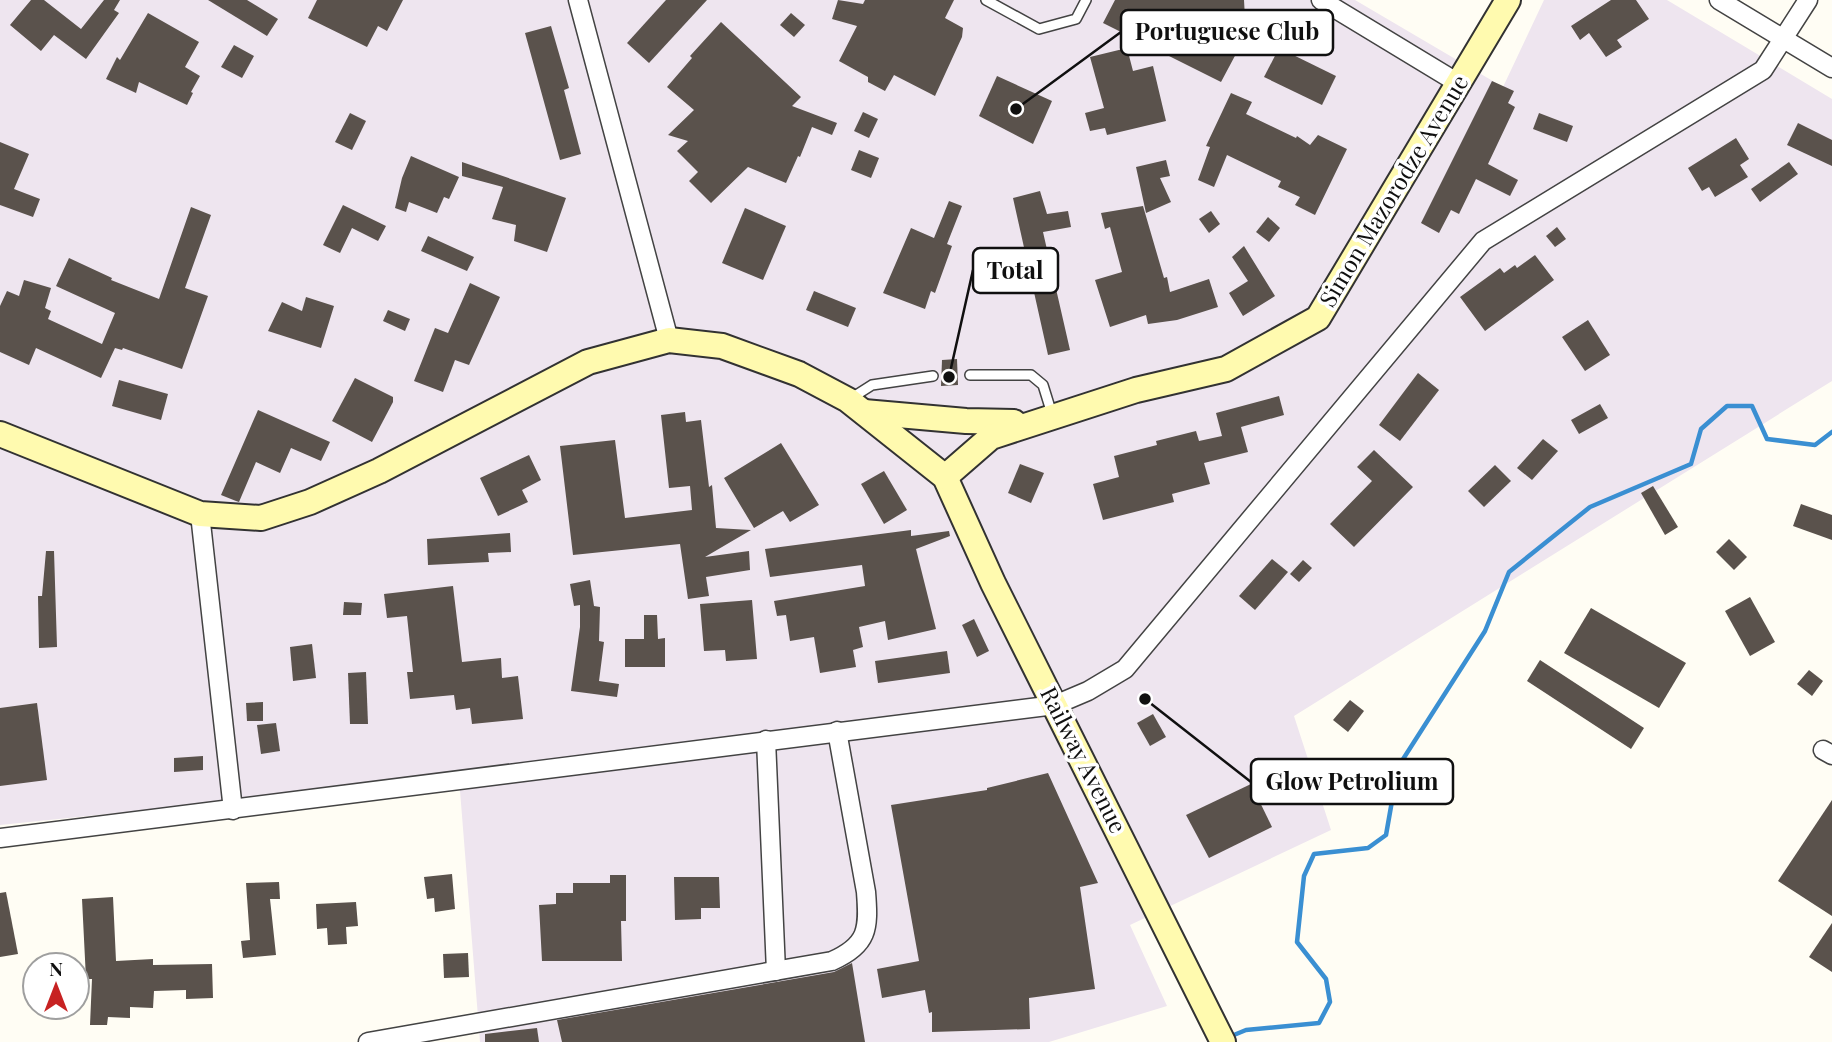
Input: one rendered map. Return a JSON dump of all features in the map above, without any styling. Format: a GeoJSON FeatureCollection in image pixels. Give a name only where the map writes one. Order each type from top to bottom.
{"type":"FeatureCollection","features":[{"type":"Feature","properties":{"kind":"main road","name":"Simon Mazorodze Avenue"},"geometry":{"type":"LineString","coordinates":[[945,477],[991,437],[1136,390],[1226,369],[1318,318],[1508,0]]}},
{"type":"Feature","properties":{"kind":"main road"},"geometry":{"type":"LineString","coordinates":[[0,434],[200,514],[261,517],[310,502],[379,471],[588,362],[669,340],[722,346],[799,374],[856,406],[945,477]]}},
{"type":"Feature","properties":{"kind":"main road"},"geometry":{"type":"LineString","coordinates":[[856,406],[966,421],[1042,419]]}},
{"type":"Feature","properties":{"kind":"main road","name":"Railway Avenue"},"geometry":{"type":"LineString","coordinates":[[945,477],[993,583],[1223,1042]]}},
{"type":"Feature","properties":{"kind":"street"},"geometry":{"type":"LineString","coordinates":[[578,0],[669,340]]}},
{"type":"Feature","properties":{"kind":"street"},"geometry":{"type":"LineString","coordinates":[[1321,0],[1458,83]]}},
{"type":"Feature","properties":{"kind":"street"},"geometry":{"type":"LineString","coordinates":[[1719,0],[1832,68]]}},
{"type":"Feature","properties":{"kind":"street"},"geometry":{"type":"LineString","coordinates":[[0,838],[1055,705],[1088,691],[1125,669],[1483,241],[1763,70],[1808,0]]}},
{"type":"Feature","properties":{"kind":"street"},"geometry":{"type":"LineString","coordinates":[[200,514],[233,810]]}},
{"type":"Feature","properties":{"kind":"street"},"geometry":{"type":"LineString","coordinates":[[368,1042],[832,961],[849,953],[862,941],[868,915],[837,731]]}},
{"type":"Feature","properties":{"kind":"street"},"geometry":{"type":"LineString","coordinates":[[766,740],[776,971]]}},
{"type":"Feature","properties":{"kind":"lane"},"geometry":{"type":"LineString","coordinates":[[986,0],[1039,29],[1076,19],[1086,0]]}},
{"type":"Feature","properties":{"kind":"lane"},"geometry":{"type":"LineString","coordinates":[[970,375],[1031,375],[1043,385],[1042,419]]}},
{"type":"Feature","properties":{"kind":"lane"},"geometry":{"type":"LineString","coordinates":[[856,406],[872,385],[933,376]]}},
{"type":"Feature","properties":{"kind":"shaded area"},"geometry":{"type":"Polygon","coordinates":[[[0,0],[1355,0],[1503,87],[1544,0],[1667,0],[1832,99],[1832,381],[1294,716],[1331,830],[1130,925],[1167,1006],[1049,1042],[480,1042],[459,778],[0,825],[0,0]]]}},
{"type":"Feature","properties":{"kind":"building"},"geometry":{"type":"Polygon","coordinates":[[[31,0],[44,0],[81,29],[104,0],[120,0],[114,10],[119,13],[86,59],[54,35],[41,51],[10,25],[31,0]]]}},
{"type":"Feature","properties":{"kind":"building"},"geometry":{"type":"Polygon","coordinates":[[[208,0],[247,0],[278,19],[267,36],[208,0]]]}},
{"type":"Feature","properties":{"kind":"building"},"geometry":{"type":"Polygon","coordinates":[[[317,0],[403,0],[387,31],[378,26],[367,47],[308,18],[317,0]]]}},
{"type":"Feature","properties":{"kind":"building"},"geometry":{"type":"Polygon","coordinates":[[[666,0],[707,0],[649,63],[627,43],[666,0]]]}},
{"type":"Feature","properties":{"kind":"building"},"geometry":{"type":"Polygon","coordinates":[[[838,0],[863,4],[865,0],[954,0],[945,18],[963,28],[962,37],[935,96],[894,75],[885,91],[868,82],[868,77],[839,61],[857,26],[832,19],[838,0]]]}},
{"type":"Feature","properties":{"kind":"building"},"geometry":{"type":"Polygon","coordinates":[[[1115,0],[1244,0],[1245,18],[1134,22],[1201,56],[1210,38],[1237,52],[1221,82],[1103,23],[1115,0]]]}},
{"type":"Feature","properties":{"kind":"building"},"geometry":{"type":"Polygon","coordinates":[[[1611,0],[1636,0],[1649,19],[1617,40],[1622,47],[1606,57],[1589,33],[1580,40],[1571,26],[1611,0]]]}},
{"type":"Feature","properties":{"kind":"building"},"geometry":{"type":"Polygon","coordinates":[[[148,13],[199,42],[185,67],[200,76],[187,105],[139,82],[136,93],[106,79],[117,57],[120,60],[148,13]]]}},
{"type":"Feature","properties":{"kind":"building"},"geometry":{"type":"Polygon","coordinates":[[[791,13],[805,25],[794,37],[780,25],[791,13]]]}},
{"type":"Feature","properties":{"kind":"building"},"geometry":{"type":"Polygon","coordinates":[[[721,22],[801,97],[792,106],[837,123],[832,135],[812,127],[786,183],[748,167],[711,203],[689,181],[698,172],[677,151],[688,141],[668,135],[694,110],[667,87],[692,58],[690,56],[721,22]]]}},
{"type":"Feature","properties":{"kind":"building"},"geometry":{"type":"Polygon","coordinates":[[[551,26],[569,88],[564,90],[581,154],[560,160],[525,33],[551,26]]]}},
{"type":"Feature","properties":{"kind":"building"},"geometry":{"type":"Polygon","coordinates":[[[234,45],[254,56],[242,78],[221,67],[234,45]]]}},
{"type":"Feature","properties":{"kind":"building"},"geometry":{"type":"Polygon","coordinates":[[[1127,48],[1133,71],[1153,66],[1166,121],[1107,135],[1105,128],[1090,131],[1085,113],[1104,108],[1090,57],[1127,48]]]}},
{"type":"Feature","properties":{"kind":"building"},"geometry":{"type":"Polygon","coordinates":[[[1279,48],[1336,76],[1322,105],[1264,77],[1279,48]]]}},
{"type":"Feature","properties":{"kind":"building"},"geometry":{"type":"Polygon","coordinates":[[[997,76],[1052,101],[1033,144],[979,116],[997,76]]]}},
{"type":"Feature","properties":{"kind":"building"},"geometry":{"type":"Polygon","coordinates":[[[1492,81],[1514,91],[1508,103],[1515,107],[1488,164],[1518,180],[1510,196],[1476,179],[1459,214],[1451,210],[1439,233],[1421,223],[1492,81]]]}},
{"type":"Feature","properties":{"kind":"building"},"geometry":{"type":"Polygon","coordinates":[[[1231,93],[1252,102],[1246,114],[1296,138],[1297,136],[1310,145],[1318,135],[1347,149],[1315,215],[1295,205],[1300,197],[1278,187],[1281,181],[1227,155],[1214,187],[1198,180],[1210,147],[1206,146],[1231,93]]]}},
{"type":"Feature","properties":{"kind":"building"},"geometry":{"type":"Polygon","coordinates":[[[863,112],[878,119],[869,138],[854,131],[863,112]]]}},
{"type":"Feature","properties":{"kind":"building"},"geometry":{"type":"Polygon","coordinates":[[[350,113],[366,121],[352,150],[335,142],[350,113]]]}},
{"type":"Feature","properties":{"kind":"building"},"geometry":{"type":"Polygon","coordinates":[[[1539,113],[1573,126],[1567,142],[1533,129],[1539,113]]]}},
{"type":"Feature","properties":{"kind":"building"},"geometry":{"type":"Polygon","coordinates":[[[1798,123],[1832,140],[1832,166],[1787,145],[1798,123]]]}},
{"type":"Feature","properties":{"kind":"building"},"geometry":{"type":"Polygon","coordinates":[[[1736,138],[1749,159],[1740,165],[1748,177],[1715,197],[1709,187],[1702,191],[1688,168],[1736,138]]]}},
{"type":"Feature","properties":{"kind":"building"},"geometry":{"type":"Polygon","coordinates":[[[0,142],[29,154],[14,189],[40,199],[33,217],[0,205],[0,142]]]}},
{"type":"Feature","properties":{"kind":"building"},"geometry":{"type":"Polygon","coordinates":[[[859,150],[879,158],[871,178],[851,170],[859,150]]]}},
{"type":"Feature","properties":{"kind":"building"},"geometry":{"type":"Polygon","coordinates":[[[411,156],[459,177],[449,199],[444,197],[437,213],[409,202],[406,212],[395,208],[402,178],[411,156]]]}},
{"type":"Feature","properties":{"kind":"building"},"geometry":{"type":"Polygon","coordinates":[[[1166,160],[1170,176],[1160,178],[1171,202],[1146,213],[1136,167],[1166,160]]]}},
{"type":"Feature","properties":{"kind":"building"},"geometry":{"type":"Polygon","coordinates":[[[462,162],[566,198],[547,252],[514,241],[516,225],[492,219],[503,187],[462,176],[462,162]]]}},
{"type":"Feature","properties":{"kind":"building"},"geometry":{"type":"Polygon","coordinates":[[[1789,162],[1798,174],[1760,202],[1751,189],[1789,162]]]}},
{"type":"Feature","properties":{"kind":"building"},"geometry":{"type":"Polygon","coordinates":[[[1040,191],[1047,214],[1068,211],[1071,227],[1043,232],[1070,350],[1048,355],[1013,198],[1040,191]]]}},
{"type":"Feature","properties":{"kind":"building"},"geometry":{"type":"Polygon","coordinates":[[[949,201],[962,206],[947,244],[952,246],[935,293],[931,291],[925,309],[883,293],[911,228],[934,238],[949,201]]]}},
{"type":"Feature","properties":{"kind":"building"},"geometry":{"type":"Polygon","coordinates":[[[343,205],[386,226],[378,241],[352,228],[340,253],[323,245],[343,205]]]}},
{"type":"Feature","properties":{"kind":"building"},"geometry":{"type":"Polygon","coordinates":[[[1143,206],[1170,292],[1209,279],[1218,307],[1177,320],[1148,324],[1146,315],[1110,327],[1095,280],[1122,272],[1110,227],[1105,229],[1101,213],[1143,206]]]}},
{"type":"Feature","properties":{"kind":"building"},"geometry":{"type":"Polygon","coordinates":[[[191,207],[211,215],[185,288],[208,296],[182,369],[123,348],[115,348],[101,378],[36,348],[29,365],[0,352],[0,306],[7,291],[19,296],[24,280],[51,288],[45,308],[51,311],[48,319],[102,344],[115,313],[56,286],[69,258],[112,278],[111,280],[159,299],[191,207]]]}},
{"type":"Feature","properties":{"kind":"building"},"geometry":{"type":"Polygon","coordinates":[[[745,208],[786,226],[763,280],[722,263],[745,208]]]}},
{"type":"Feature","properties":{"kind":"building"},"geometry":{"type":"Polygon","coordinates":[[[1211,211],[1220,224],[1209,233],[1199,219],[1211,211]]]}},
{"type":"Feature","properties":{"kind":"building"},"geometry":{"type":"Polygon","coordinates":[[[1268,217],[1280,228],[1269,242],[1256,232],[1268,217]]]}},
{"type":"Feature","properties":{"kind":"building"},"geometry":{"type":"Polygon","coordinates":[[[1557,227],[1566,239],[1555,247],[1546,236],[1557,227]]]}},
{"type":"Feature","properties":{"kind":"building"},"geometry":{"type":"Polygon","coordinates":[[[428,236],[474,257],[467,271],[421,251],[428,236]]]}},
{"type":"Feature","properties":{"kind":"building"},"geometry":{"type":"Polygon","coordinates":[[[1244,246],[1275,296],[1243,316],[1229,293],[1248,281],[1232,257],[1244,246]]]}},
{"type":"Feature","properties":{"kind":"building"},"geometry":{"type":"Polygon","coordinates":[[[1535,255],[1554,280],[1485,331],[1460,297],[1500,268],[1504,273],[1515,265],[1517,268],[1535,255]]]}},
{"type":"Feature","properties":{"kind":"building"},"geometry":{"type":"Polygon","coordinates":[[[470,283],[500,297],[469,365],[455,360],[443,392],[414,381],[435,328],[448,333],[470,283]]]}},
{"type":"Feature","properties":{"kind":"building"},"geometry":{"type":"Polygon","coordinates":[[[814,291],[856,308],[848,327],[806,310],[814,291]]]}},
{"type":"Feature","properties":{"kind":"building"},"geometry":{"type":"Polygon","coordinates":[[[306,297],[334,306],[321,348],[268,331],[282,302],[302,311],[306,297]]]}},
{"type":"Feature","properties":{"kind":"building"},"geometry":{"type":"Polygon","coordinates":[[[388,310],[410,319],[405,331],[383,321],[388,310]]]}},
{"type":"Feature","properties":{"kind":"building"},"geometry":{"type":"Polygon","coordinates":[[[1588,320],[1610,355],[1585,371],[1562,337],[1588,320]]]}},
{"type":"Feature","properties":{"kind":"building"},"geometry":{"type":"Polygon","coordinates":[[[957,359],[958,385],[941,386],[942,360],[957,359]]]}},
{"type":"Feature","properties":{"kind":"building"},"geometry":{"type":"Polygon","coordinates":[[[1418,373],[1439,390],[1400,441],[1379,425],[1418,373]]]}},
{"type":"Feature","properties":{"kind":"building"},"geometry":{"type":"Polygon","coordinates":[[[355,378],[393,397],[393,402],[372,442],[332,421],[355,378]]]}},
{"type":"Feature","properties":{"kind":"building"},"geometry":{"type":"Polygon","coordinates":[[[119,380],[168,394],[161,420],[112,406],[119,380]]]}},
{"type":"Feature","properties":{"kind":"building"},"geometry":{"type":"Polygon","coordinates":[[[1279,396],[1284,415],[1241,427],[1248,452],[1204,463],[1210,484],[1172,494],[1174,502],[1103,520],[1093,484],[1119,477],[1114,456],[1196,431],[1199,441],[1222,436],[1216,413],[1279,396]]]}},
{"type":"Feature","properties":{"kind":"building"},"geometry":{"type":"Polygon","coordinates":[[[1600,404],[1608,418],[1579,434],[1571,420],[1600,404]]]}},
{"type":"Feature","properties":{"kind":"building"},"geometry":{"type":"Polygon","coordinates":[[[258,410],[330,442],[321,461],[291,448],[280,473],[256,462],[239,502],[221,495],[258,410]]]}},
{"type":"Feature","properties":{"kind":"building"},"geometry":{"type":"Polygon","coordinates":[[[685,412],[686,422],[701,420],[716,528],[751,530],[705,557],[749,551],[750,570],[706,577],[709,596],[688,599],[680,544],[573,555],[560,446],[615,440],[625,518],[692,510],[690,486],[669,488],[661,415],[685,412]]]}},
{"type":"Feature","properties":{"kind":"building"},"geometry":{"type":"Polygon","coordinates":[[[1543,439],[1558,451],[1532,480],[1517,468],[1543,439]]]}},
{"type":"Feature","properties":{"kind":"building"},"geometry":{"type":"Polygon","coordinates":[[[781,443],[819,505],[790,522],[783,511],[754,528],[724,478],[781,443]]]}},
{"type":"Feature","properties":{"kind":"building"},"geometry":{"type":"Polygon","coordinates":[[[1374,450],[1413,487],[1354,547],[1330,524],[1372,481],[1357,467],[1374,450]]]}},
{"type":"Feature","properties":{"kind":"building"},"geometry":{"type":"Polygon","coordinates":[[[529,455],[541,480],[522,490],[528,502],[498,516],[480,478],[529,455]]]}},
{"type":"Feature","properties":{"kind":"building"},"geometry":{"type":"Polygon","coordinates":[[[1020,464],[1044,473],[1031,503],[1008,493],[1020,464]]]}},
{"type":"Feature","properties":{"kind":"building"},"geometry":{"type":"Polygon","coordinates":[[[1495,465],[1511,481],[1484,507],[1468,491],[1495,465]]]}},
{"type":"Feature","properties":{"kind":"building"},"geometry":{"type":"Polygon","coordinates":[[[884,471],[907,510],[884,524],[861,484],[884,471]]]}},
{"type":"Feature","properties":{"kind":"building"},"geometry":{"type":"Polygon","coordinates":[[[1653,486],[1678,527],[1665,535],[1641,493],[1653,486]]]}},
{"type":"Feature","properties":{"kind":"building"},"geometry":{"type":"Polygon","coordinates":[[[1801,504],[1832,515],[1832,540],[1793,526],[1801,504]]]}},
{"type":"Feature","properties":{"kind":"building"},"geometry":{"type":"Polygon","coordinates":[[[911,530],[911,536],[949,531],[950,536],[916,549],[936,629],[888,640],[885,621],[859,627],[863,647],[853,650],[856,667],[820,673],[814,637],[790,641],[786,615],[777,616],[774,601],[865,586],[862,565],[770,577],[765,549],[911,530]]]}},
{"type":"Feature","properties":{"kind":"building"},"geometry":{"type":"Polygon","coordinates":[[[510,533],[511,552],[488,553],[489,562],[428,565],[427,539],[510,533]]]}},
{"type":"Feature","properties":{"kind":"building"},"geometry":{"type":"Polygon","coordinates":[[[1729,539],[1747,557],[1734,570],[1716,552],[1729,539]]]}},
{"type":"Feature","properties":{"kind":"building"},"geometry":{"type":"Polygon","coordinates":[[[46,551],[54,551],[57,647],[39,648],[38,596],[42,596],[46,551]]]}},
{"type":"Feature","properties":{"kind":"building"},"geometry":{"type":"Polygon","coordinates":[[[1272,559],[1288,572],[1255,610],[1239,596],[1272,559]]]}},
{"type":"Feature","properties":{"kind":"building"},"geometry":{"type":"Polygon","coordinates":[[[1303,560],[1312,568],[1299,582],[1290,574],[1303,560]]]}},
{"type":"Feature","properties":{"kind":"building"},"geometry":{"type":"Polygon","coordinates":[[[590,580],[594,606],[600,607],[599,641],[604,642],[599,681],[619,684],[617,697],[571,691],[580,627],[580,605],[574,606],[570,584],[590,580]]]}},
{"type":"Feature","properties":{"kind":"building"},"geometry":{"type":"Polygon","coordinates":[[[453,586],[462,662],[501,658],[502,678],[518,676],[523,719],[472,724],[470,708],[456,710],[454,695],[410,699],[407,672],[413,672],[407,616],[387,618],[384,594],[453,586]]]}},
{"type":"Feature","properties":{"kind":"building"},"geometry":{"type":"Polygon","coordinates":[[[1750,597],[1775,642],[1750,656],[1725,611],[1750,597]]]}},
{"type":"Feature","properties":{"kind":"building"},"geometry":{"type":"Polygon","coordinates":[[[752,600],[757,659],[726,661],[725,650],[704,651],[700,604],[752,600]]]}},
{"type":"Feature","properties":{"kind":"building"},"geometry":{"type":"Polygon","coordinates":[[[344,602],[362,603],[361,615],[343,615],[344,602]]]}},
{"type":"Feature","properties":{"kind":"building"},"geometry":{"type":"Polygon","coordinates":[[[1591,608],[1686,663],[1659,708],[1564,653],[1591,608]]]}},
{"type":"Feature","properties":{"kind":"building"},"geometry":{"type":"Polygon","coordinates":[[[644,615],[657,615],[658,639],[665,638],[665,667],[625,667],[625,639],[644,639],[644,615]]]}},
{"type":"Feature","properties":{"kind":"building"},"geometry":{"type":"Polygon","coordinates":[[[974,619],[989,651],[977,657],[962,625],[974,619]]]}},
{"type":"Feature","properties":{"kind":"building"},"geometry":{"type":"Polygon","coordinates":[[[312,644],[316,678],[293,681],[290,647],[312,644]]]}},
{"type":"Feature","properties":{"kind":"building"},"geometry":{"type":"Polygon","coordinates":[[[947,651],[950,673],[878,683],[875,661],[947,651]]]}},
{"type":"Feature","properties":{"kind":"building"},"geometry":{"type":"Polygon","coordinates":[[[1540,660],[1644,728],[1631,749],[1527,681],[1540,660]]]}},
{"type":"Feature","properties":{"kind":"building"},"geometry":{"type":"Polygon","coordinates":[[[1809,670],[1823,681],[1812,696],[1797,684],[1809,670]]]}},
{"type":"Feature","properties":{"kind":"building"},"geometry":{"type":"Polygon","coordinates":[[[366,672],[368,724],[350,724],[348,673],[366,672]]]}},
{"type":"Feature","properties":{"kind":"building"},"geometry":{"type":"Polygon","coordinates":[[[1350,700],[1364,711],[1348,732],[1333,720],[1350,700]]]}},
{"type":"Feature","properties":{"kind":"building"},"geometry":{"type":"Polygon","coordinates":[[[263,702],[263,721],[247,721],[246,703],[263,702]]]}},
{"type":"Feature","properties":{"kind":"building"},"geometry":{"type":"Polygon","coordinates":[[[37,703],[47,780],[0,786],[0,708],[37,703]]]}},
{"type":"Feature","properties":{"kind":"building"},"geometry":{"type":"Polygon","coordinates":[[[1153,714],[1166,737],[1150,746],[1137,723],[1153,714]]]}},
{"type":"Feature","properties":{"kind":"building"},"geometry":{"type":"Polygon","coordinates":[[[276,723],[280,751],[261,754],[257,725],[276,723]]]}},
{"type":"Feature","properties":{"kind":"building"},"geometry":{"type":"Polygon","coordinates":[[[203,756],[203,770],[174,772],[174,758],[203,756]]]}},
{"type":"Feature","properties":{"kind":"building"},"geometry":{"type":"Polygon","coordinates":[[[1048,773],[1098,883],[1080,887],[1095,989],[1029,998],[1030,1029],[932,1032],[932,1012],[929,1013],[925,990],[882,998],[877,969],[919,961],[891,805],[987,790],[1048,773]]]}},
{"type":"Feature","properties":{"kind":"building"},"geometry":{"type":"Polygon","coordinates":[[[1251,784],[1272,827],[1209,858],[1186,815],[1251,784]]]}},
{"type":"Feature","properties":{"kind":"building"},"geometry":{"type":"Polygon","coordinates":[[[1832,800],[1832,916],[1778,881],[1832,800]]]}},
{"type":"Feature","properties":{"kind":"building"},"geometry":{"type":"Polygon","coordinates":[[[452,874],[455,909],[435,912],[434,898],[427,899],[424,877],[452,874]]]}},
{"type":"Feature","properties":{"kind":"building"},"geometry":{"type":"Polygon","coordinates":[[[610,875],[626,875],[626,921],[621,921],[622,961],[542,961],[539,905],[556,904],[556,893],[573,893],[573,883],[610,883],[610,875]]]}},
{"type":"Feature","properties":{"kind":"building"},"geometry":{"type":"Polygon","coordinates":[[[674,877],[719,877],[720,908],[701,908],[701,919],[675,920],[674,877]]]}},
{"type":"Feature","properties":{"kind":"building"},"geometry":{"type":"Polygon","coordinates":[[[279,882],[280,899],[270,899],[276,955],[243,958],[241,941],[250,940],[246,883],[279,882]]]}},
{"type":"Feature","properties":{"kind":"building"},"geometry":{"type":"Polygon","coordinates":[[[6,892],[18,954],[0,957],[0,893],[6,892]]]}},
{"type":"Feature","properties":{"kind":"building"},"geometry":{"type":"Polygon","coordinates":[[[113,897],[116,961],[153,959],[153,965],[212,964],[213,998],[186,999],[186,990],[154,991],[153,1008],[130,1007],[130,1018],[108,1017],[107,1025],[90,1025],[91,951],[85,951],[82,899],[113,897]]]}},
{"type":"Feature","properties":{"kind":"building"},"geometry":{"type":"Polygon","coordinates":[[[356,902],[358,926],[346,927],[347,944],[328,945],[327,928],[317,929],[316,904],[356,902]]]}},
{"type":"Feature","properties":{"kind":"building"},"geometry":{"type":"Polygon","coordinates":[[[1832,923],[1832,972],[1809,957],[1832,923]]]}},
{"type":"Feature","properties":{"kind":"building"},"geometry":{"type":"Polygon","coordinates":[[[468,953],[469,977],[444,978],[443,954],[468,953]]]}},
{"type":"Feature","properties":{"kind":"building"},"geometry":{"type":"Polygon","coordinates":[[[852,963],[865,1042],[562,1042],[557,1020],[834,972],[852,963]]]}},
{"type":"Feature","properties":{"kind":"building"},"geometry":{"type":"Polygon","coordinates":[[[537,1028],[539,1042],[485,1042],[485,1034],[537,1028]]]}},
{"type":"Feature","properties":{"kind":"waterway"},"geometry":{"type":"LineString","coordinates":[[1229,1037],[1246,1030],[1319,1023],[1330,1002],[1326,979],[1297,942],[1304,876],[1314,854],[1368,848],[1386,835],[1398,767],[1485,631],[1509,572],[1590,507],[1691,464],[1701,429],[1727,406],[1752,406],[1767,439],[1815,445],[1832,432]]}},
{"type":"Feature","properties":{"kind":"place","name":"Portuguese Club"},"geometry":{"type":"Point","coordinates":[1016,109]}},
{"type":"Feature","properties":{"kind":"place","name":"Total"},"geometry":{"type":"Point","coordinates":[949,377]}},
{"type":"Feature","properties":{"kind":"place","name":"Glow Petrolium"},"geometry":{"type":"Point","coordinates":[1145,699]}}]}
